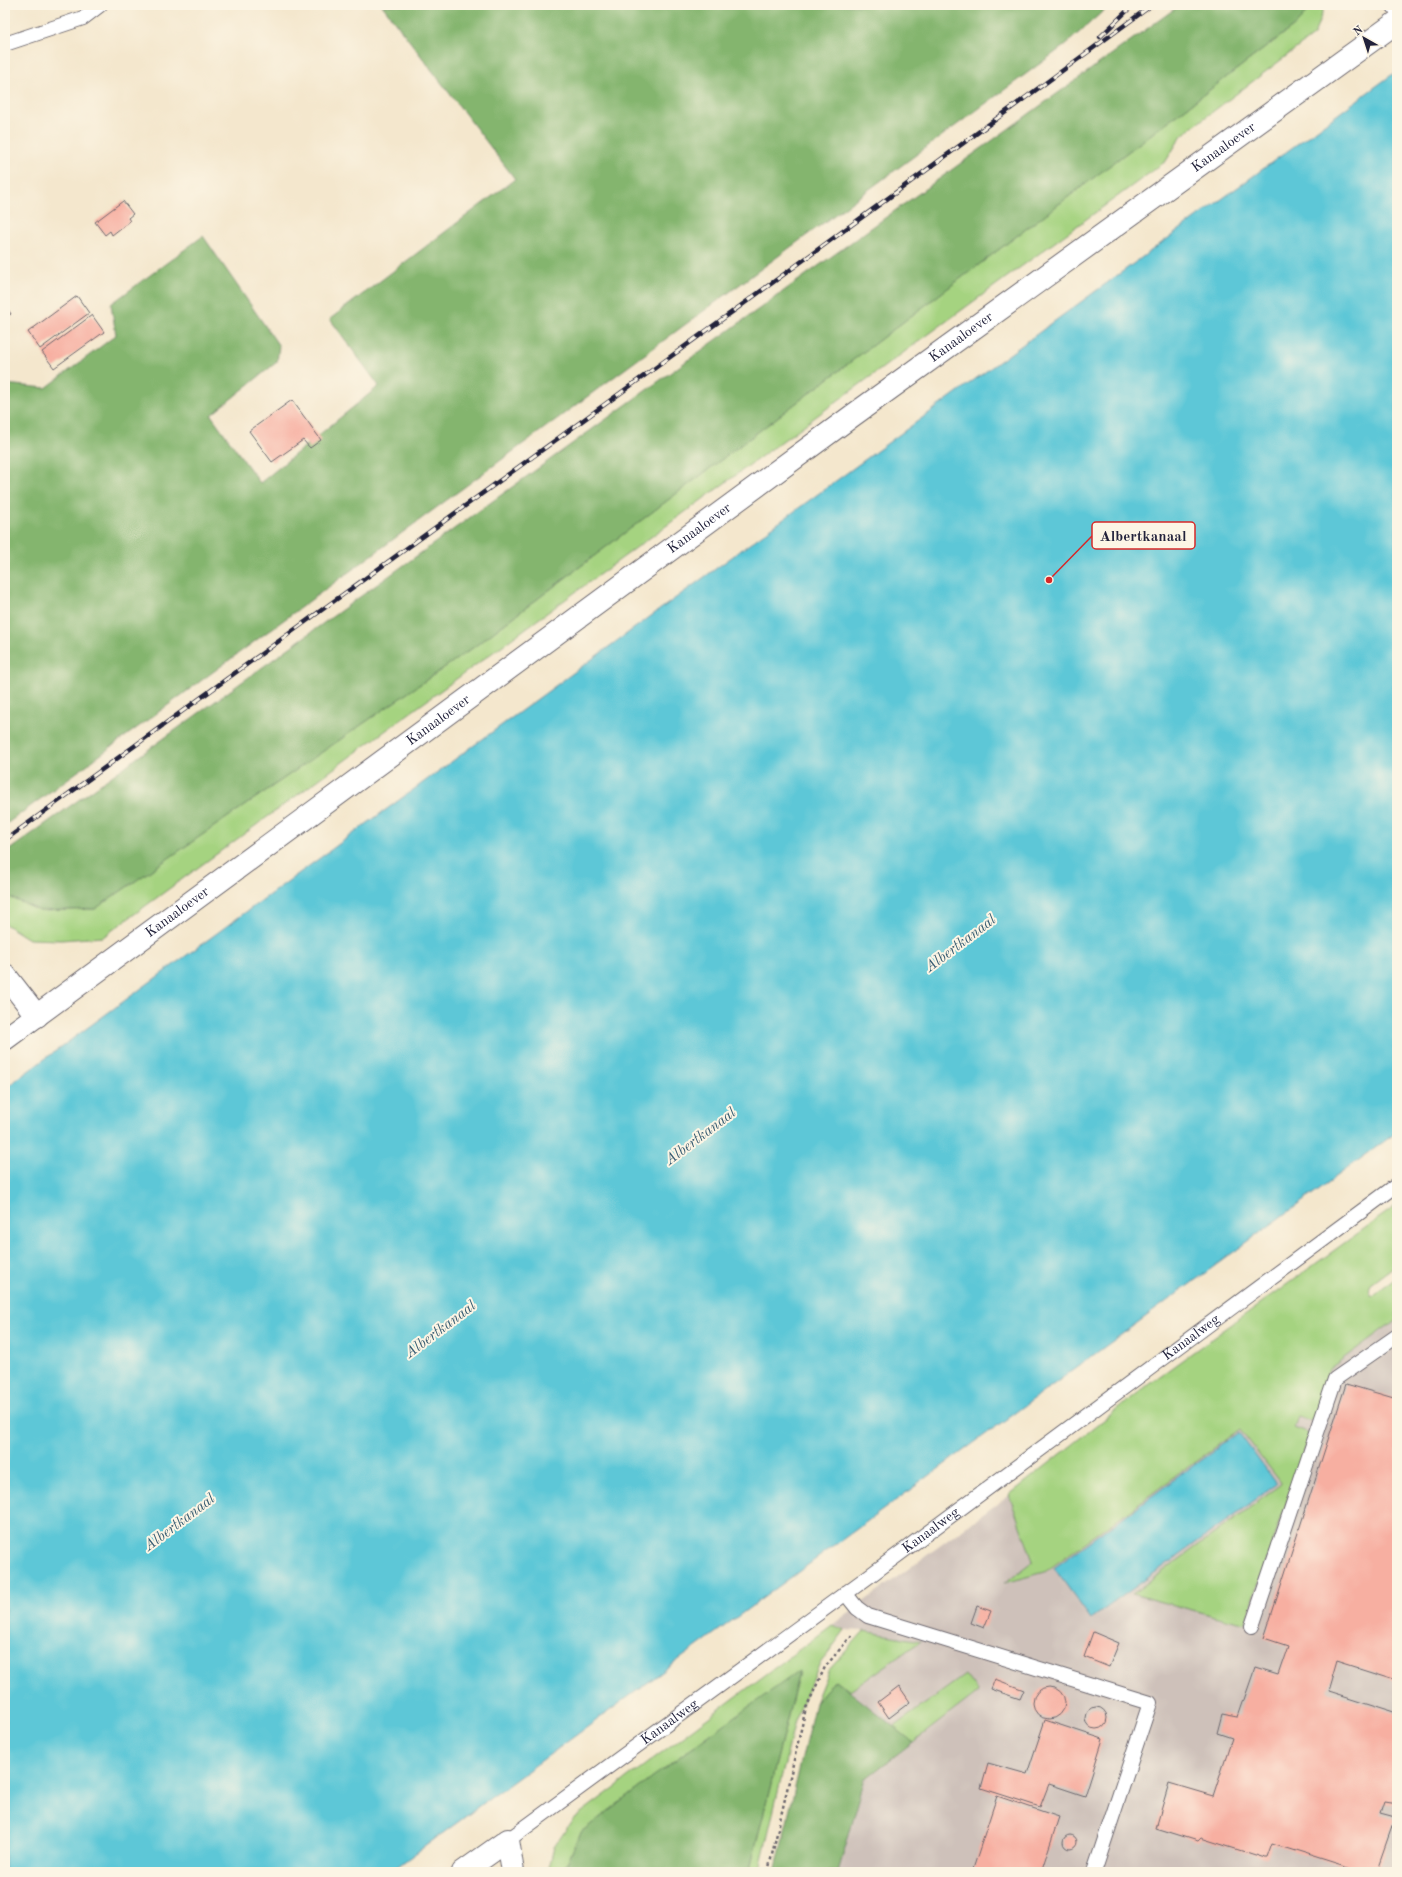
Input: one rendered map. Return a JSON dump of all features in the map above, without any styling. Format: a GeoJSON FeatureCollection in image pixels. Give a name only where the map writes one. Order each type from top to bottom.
{"type":"FeatureCollection","features":[{"type":"Feature","properties":{"kind":"street","name":"Kanaaloever"},"geometry":{"type":"LineString","coordinates":[[5,1039],[852,416],[1397,22]]}},
{"type":"Feature","properties":{"kind":"street"},"geometry":{"type":"LineString","coordinates":[[5,975],[37,1016]]}},
{"type":"Feature","properties":{"kind":"street"},"geometry":{"type":"LineString","coordinates":[[508,1840],[513,1872]]}},
{"type":"Feature","properties":{"kind":"street","name":"Kanaalweg"},"geometry":{"type":"LineString","coordinates":[[463,1872],[508,1840]]}},
{"type":"Feature","properties":{"kind":"lane"},"geometry":{"type":"LineString","coordinates":[[5,44],[83,18],[100,5]]}},
{"type":"Feature","properties":{"kind":"lane"},"geometry":{"type":"LineString","coordinates":[[1393,5],[1397,11]]}},
{"type":"Feature","properties":{"kind":"lane","name":"Kanaalweg"},"geometry":{"type":"LineString","coordinates":[[508,1840],[1397,1185]]}},
{"type":"Feature","properties":{"kind":"lane"},"geometry":{"type":"LineString","coordinates":[[1252,1626],[1335,1379],[1397,1336]]}},
{"type":"Feature","properties":{"kind":"lane"},"geometry":{"type":"LineString","coordinates":[[845,1593],[858,1608],[868,1616],[1150,1703],[1094,1872]]}},
{"type":"Feature","properties":{"kind":"path"},"geometry":{"type":"LineString","coordinates":[[768,1872],[806,1708],[826,1667],[868,1616]]}},
{"type":"Feature","properties":{"kind":"shaded area"},"geometry":{"type":"Polygon","coordinates":[[[1397,1319],[1397,1872],[838,1872],[865,1779],[978,1692],[965,1675],[893,1727],[850,1691],[920,1641],[864,1631],[845,1630],[832,1625],[1009,1495],[1033,1561],[1046,1572],[1240,1429],[1282,1484],[1133,1594],[1244,1624],[1309,1434],[1294,1428],[1298,1416],[1313,1422],[1329,1369],[1397,1319]]]}},
{"type":"Feature","properties":{"kind":"green space"},"geometry":{"type":"Polygon","coordinates":[[[382,5],[1110,5],[1064,46],[5,825],[5,384],[46,388],[116,335],[111,304],[203,236],[279,346],[277,362],[211,415],[260,483],[379,386],[330,319],[515,179],[382,5]]]}},
{"type":"Feature","properties":{"kind":"green space"},"geometry":{"type":"Polygon","coordinates":[[[1180,5],[1311,5],[1298,23],[474,647],[95,909],[40,911],[5,895],[5,853],[1180,5]]]}},
{"type":"Feature","properties":{"kind":"green space"},"geometry":{"type":"Polygon","coordinates":[[[1311,5],[1325,5],[1314,35],[1182,135],[1166,161],[103,937],[61,940],[29,939],[5,924],[5,895],[40,911],[95,909],[474,647],[1298,23],[1311,5]]]}},
{"type":"Feature","properties":{"kind":"green space"},"geometry":{"type":"Polygon","coordinates":[[[1397,1205],[1397,1264],[1369,1285],[1370,1293],[1374,1295],[1397,1278],[1397,1319],[1329,1369],[1313,1422],[1298,1416],[1294,1428],[1310,1434],[1245,1624],[1132,1594],[1282,1484],[1240,1429],[1045,1572],[1004,1583],[1033,1561],[1009,1495],[1153,1381],[1397,1205]]]}},
{"type":"Feature","properties":{"kind":"green space"},"geometry":{"type":"Polygon","coordinates":[[[832,1625],[845,1630],[819,1665],[795,1721],[759,1872],[749,1872],[799,1672],[691,1748],[581,1832],[563,1872],[548,1872],[554,1847],[574,1818],[832,1625]]]}},
{"type":"Feature","properties":{"kind":"green space"},"geometry":{"type":"Polygon","coordinates":[[[864,1631],[921,1641],[850,1691],[835,1680],[815,1703],[828,1671],[864,1631]]]}},
{"type":"Feature","properties":{"kind":"green space"},"geometry":{"type":"Polygon","coordinates":[[[799,1671],[749,1872],[563,1872],[581,1832],[691,1748],[799,1671]]]}},
{"type":"Feature","properties":{"kind":"green space"},"geometry":{"type":"Polygon","coordinates":[[[965,1675],[978,1692],[913,1742],[893,1727],[965,1675]]]}},
{"type":"Feature","properties":{"kind":"green space"},"geometry":{"type":"Polygon","coordinates":[[[835,1680],[913,1742],[865,1779],[838,1872],[775,1872],[815,1703],[835,1680]]]}},
{"type":"Feature","properties":{"kind":"water","name":"Albertkanaal"},"geometry":{"type":"Polygon","coordinates":[[[1397,71],[1397,1132],[390,1872],[5,1872],[5,1088],[1397,71]]]}},
{"type":"Feature","properties":{"kind":"water"},"geometry":{"type":"Polygon","coordinates":[[[1239,1432],[1277,1484],[1091,1619],[1054,1568],[1239,1432]]]}},
{"type":"Feature","properties":{"kind":"building"},"geometry":{"type":"Polygon","coordinates":[[[123,201],[133,214],[128,218],[130,221],[112,235],[110,231],[105,235],[95,222],[123,201]]]}},
{"type":"Feature","properties":{"kind":"building"},"geometry":{"type":"Polygon","coordinates":[[[77,296],[89,313],[40,349],[28,332],[77,296]]]}},
{"type":"Feature","properties":{"kind":"building"},"geometry":{"type":"Polygon","coordinates":[[[5,305],[11,314],[5,318],[5,305]]]}},
{"type":"Feature","properties":{"kind":"building"},"geometry":{"type":"Polygon","coordinates":[[[92,315],[104,332],[54,368],[42,352],[92,315]]]}},
{"type":"Feature","properties":{"kind":"building"},"geometry":{"type":"Polygon","coordinates":[[[292,400],[321,440],[310,448],[303,440],[272,462],[249,431],[292,400]]]}},
{"type":"Feature","properties":{"kind":"building"},"geometry":{"type":"Polygon","coordinates":[[[1346,1384],[1397,1399],[1397,1680],[1337,1661],[1328,1692],[1397,1714],[1397,1804],[1384,1802],[1380,1814],[1395,1818],[1395,1821],[1377,1872],[1361,1872],[1272,1844],[1267,1858],[1264,1858],[1201,1838],[1198,1841],[1156,1828],[1169,1783],[1213,1796],[1232,1738],[1217,1733],[1222,1714],[1238,1717],[1255,1668],[1278,1675],[1288,1646],[1264,1638],[1346,1384]]]}},
{"type":"Feature","properties":{"kind":"building"},"geometry":{"type":"Polygon","coordinates":[[[977,1606],[991,1611],[984,1628],[971,1623],[977,1606]]]}},
{"type":"Feature","properties":{"kind":"building"},"geometry":{"type":"Polygon","coordinates":[[[1093,1632],[1119,1643],[1109,1667],[1084,1657],[1093,1632]]]}},
{"type":"Feature","properties":{"kind":"building"},"geometry":{"type":"Polygon","coordinates":[[[995,1679],[1024,1690],[1020,1699],[991,1689],[995,1679]]]}},
{"type":"Feature","properties":{"kind":"building"},"geometry":{"type":"Polygon","coordinates":[[[899,1686],[910,1702],[889,1718],[878,1702],[899,1686]]]}},
{"type":"Feature","properties":{"kind":"building"},"geometry":{"type":"Polygon","coordinates":[[[1046,1687],[1052,1687],[1061,1691],[1065,1703],[1061,1715],[1052,1719],[1046,1719],[1037,1715],[1033,1706],[1033,1700],[1037,1691],[1046,1687]]]}},
{"type":"Feature","properties":{"kind":"building"},"geometry":{"type":"Polygon","coordinates":[[[1096,1707],[1104,1710],[1107,1718],[1104,1726],[1096,1729],[1088,1726],[1085,1718],[1088,1710],[1096,1707]]]}},
{"type":"Feature","properties":{"kind":"building"},"geometry":{"type":"Polygon","coordinates":[[[1045,1720],[1103,1739],[1085,1796],[1049,1784],[1040,1807],[981,1788],[988,1763],[1027,1774],[1045,1720]]]}},
{"type":"Feature","properties":{"kind":"building"},"geometry":{"type":"Polygon","coordinates":[[[997,1796],[1059,1817],[1041,1872],[972,1872],[997,1796]]]}},
{"type":"Feature","properties":{"kind":"building"},"geometry":{"type":"Polygon","coordinates":[[[1067,1835],[1073,1835],[1077,1839],[1077,1845],[1073,1849],[1067,1849],[1063,1845],[1063,1839],[1067,1835]]]}},
{"type":"Feature","properties":{"kind":"railway"},"geometry":{"type":"LineString","coordinates":[[1100,37],[1133,5]]}},
{"type":"Feature","properties":{"kind":"railway"},"geometry":{"type":"LineString","coordinates":[[5,840],[1152,5]]}},
{"type":"Feature","properties":{"kind":"place","name":"Albertkanaal"},"geometry":{"type":"Point","coordinates":[1049,580]}}]}
